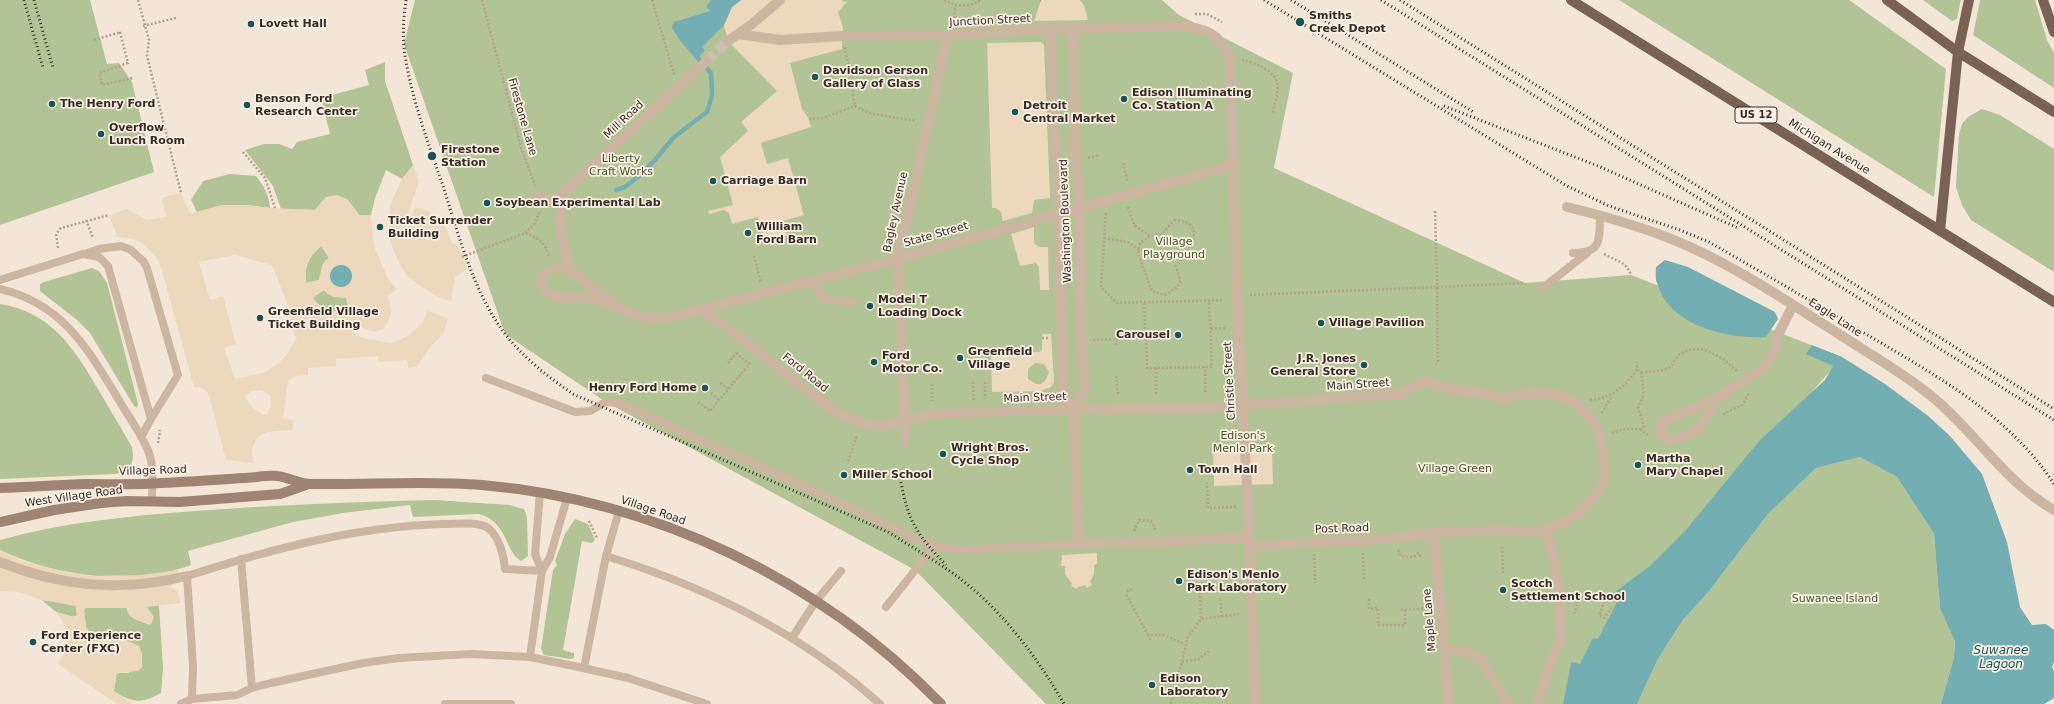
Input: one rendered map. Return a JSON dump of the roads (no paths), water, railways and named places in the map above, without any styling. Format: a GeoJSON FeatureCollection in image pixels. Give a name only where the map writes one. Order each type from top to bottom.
{"type":"FeatureCollection","features":[{"type":"Feature","properties":{"kind":"main road","name":"Michigan Avenue"},"geometry":{"type":"LineString","coordinates":[[1571,0],[2054,302]]}},
{"type":"Feature","properties":{"kind":"main road"},"geometry":{"type":"LineString","coordinates":[[1887,0],[1958,52],[2054,112]]}},
{"type":"Feature","properties":{"kind":"main road"},"geometry":{"type":"LineString","coordinates":[[1940,231],[1958,52],[1969,0]]}},
{"type":"Feature","properties":{"kind":"main road"},"geometry":{"type":"LineString","coordinates":[[2043,0],[2054,32]]}},
{"type":"Feature","properties":{"kind":"street"},"geometry":{"type":"LineString","coordinates":[[728,41],[780,0]]}},
{"type":"Feature","properties":{"kind":"street","name":"Junction Street"},"geometry":{"type":"LineString","coordinates":[[738,34],[780,40],[842,36],[950,35],[1050,29],[1197,27],[1212,34],[1223,43],[1230,57]]}},
{"type":"Feature","properties":{"kind":"street","name":"Washington Boulevard"},"geometry":{"type":"LineString","coordinates":[[1050,29],[1059,213],[1063,392],[1074,409],[1085,391],[1082,340],[1080,208],[1076,160],[1073,29]]}},
{"type":"Feature","properties":{"kind":"street","name":"Bagley Avenue"},"geometry":{"type":"LineString","coordinates":[[905,420],[898,299],[898,259],[950,35]]}},
{"type":"Feature","properties":{"kind":"street","name":"Christie Street"},"geometry":{"type":"LineString","coordinates":[[1230,57],[1234,165],[1233,298],[1243,406],[1249,507],[1255,704]]}},
{"type":"Feature","properties":{"kind":"street","name":"Mill Road"},"geometry":{"type":"LineString","coordinates":[[539,197],[552,201],[558,199],[679,86],[705,64]]}},
{"type":"Feature","properties":{"kind":"street","name":"State Street"},"geometry":{"type":"LineString","coordinates":[[621,308],[571,271],[562,267],[551,270],[543,275],[541,285],[548,295],[559,298],[590,298],[621,308],[642,317],[667,318],[898,259],[1234,165]]}},
{"type":"Feature","properties":{"kind":"street"},"geometry":{"type":"LineString","coordinates":[[565,191],[560,221],[564,247],[571,271]]}},
{"type":"Feature","properties":{"kind":"street","name":"Eagle Lane"},"geometry":{"type":"LineString","coordinates":[[1567,207],[1600,215],[1690,246],[1793,305],[1930,394],[1955,417],[2022,486],[2054,510]]}},
{"type":"Feature","properties":{"kind":"street"},"geometry":{"type":"LineString","coordinates":[[1717,398],[1696,432],[1682,439],[1668,440],[1660,431],[1662,422],[1717,398],[1764,368],[1776,349],[1777,337],[1793,305]]}},
{"type":"Feature","properties":{"kind":"street","name":"Ford Road"},"geometry":{"type":"LineString","coordinates":[[701,310],[759,352],[823,403],[843,416],[862,423],[881,426],[905,420]]}},
{"type":"Feature","properties":{"kind":"street","name":"Main Street"},"geometry":{"type":"LineString","coordinates":[[905,420],[933,414],[974,412],[1243,406],[1400,394],[1425,381],[1448,389],[1484,393],[1500,399],[1530,393],[1555,394],[1575,402],[1597,428],[1605,462],[1603,483],[1596,496],[1577,514],[1563,523],[1546,530]]}},
{"type":"Feature","properties":{"kind":"street"},"geometry":{"type":"LineString","coordinates":[[1074,409],[1078,544],[1159,542],[1249,537]]}},
{"type":"Feature","properties":{"kind":"street","name":"Village Road"},"geometry":{"type":"LineString","coordinates":[[0,488],[78,484],[152,484],[277,476],[306,484],[445,483],[481,485],[567,498],[655,522],[758,567],[816,601],[842,619],[890,656],[941,704]]}},
{"type":"Feature","properties":{"kind":"street","name":"Village Road"},"geometry":{"type":"LineString","coordinates":[[152,501],[180,502],[280,494],[306,484]]}},
{"type":"Feature","properties":{"kind":"street","name":"West Village Road"},"geometry":{"type":"LineString","coordinates":[[0,522],[54,510],[101,503],[152,501]]}},
{"type":"Feature","properties":{"kind":"street"},"geometry":{"type":"LineString","coordinates":[[1434,533],[1500,530],[1528,532],[1546,530],[1555,563],[1560,599],[1561,641],[1553,655],[1537,704]]}},
{"type":"Feature","properties":{"kind":"street","name":"Post Road"},"geometry":{"type":"LineString","coordinates":[[1250,547],[1314,542],[1364,541],[1434,533]]}},
{"type":"Feature","properties":{"kind":"street","name":"Maple Lane"},"geometry":{"type":"LineString","coordinates":[[1434,533],[1449,704]]}},
{"type":"Feature","properties":{"kind":"street"},"geometry":{"type":"LineString","coordinates":[[0,562],[59,581],[99,586],[142,584],[187,576]]}},
{"type":"Feature","properties":{"kind":"street"},"geometry":{"type":"LineString","coordinates":[[1444,650],[1466,651],[1481,660],[1509,704]]}},
{"type":"Feature","properties":{"kind":"lane"},"geometry":{"type":"LineString","coordinates":[[1544,287],[1586,253],[1594,249],[1599,241],[1600,215]]}},
{"type":"Feature","properties":{"kind":"lane"},"geometry":{"type":"LineString","coordinates":[[0,280],[99,249],[121,246],[131,250],[148,268],[178,375],[141,437]]}},
{"type":"Feature","properties":{"kind":"lane"},"geometry":{"type":"LineString","coordinates":[[1573,253],[1586,253]]}},
{"type":"Feature","properties":{"kind":"lane"},"geometry":{"type":"LineString","coordinates":[[83,254],[99,257],[108,266],[151,419]]}},
{"type":"Feature","properties":{"kind":"lane"},"geometry":{"type":"LineString","coordinates":[[816,279],[819,294],[824,300],[853,302]]}},
{"type":"Feature","properties":{"kind":"lane"},"geometry":{"type":"LineString","coordinates":[[0,289],[33,301],[56,316],[76,334],[92,356],[141,437],[150,456],[152,501]]}},
{"type":"Feature","properties":{"kind":"lane"},"geometry":{"type":"LineString","coordinates":[[886,300],[898,299]]}},
{"type":"Feature","properties":{"kind":"lane"},"geometry":{"type":"LineString","coordinates":[[486,378],[575,412],[590,411],[606,402],[619,404],[881,521],[904,533],[944,549],[961,550],[1078,544]]}},
{"type":"Feature","properties":{"kind":"lane"},"geometry":{"type":"LineString","coordinates":[[905,420],[905,442]]}},
{"type":"Feature","properties":{"kind":"lane"},"geometry":{"type":"LineString","coordinates":[[540,493],[535,554],[542,571]]}},
{"type":"Feature","properties":{"kind":"lane"},"geometry":{"type":"LineString","coordinates":[[530,657],[542,571],[550,557],[567,498]]}},
{"type":"Feature","properties":{"kind":"lane"},"geometry":{"type":"LineString","coordinates":[[584,668],[606,556],[619,511]]}},
{"type":"Feature","properties":{"kind":"lane"},"geometry":{"type":"LineString","coordinates":[[192,699],[193,666],[187,576],[241,559],[332,536],[383,528],[457,524],[480,525],[488,528],[495,537],[504,557],[505,569],[542,571]]}},
{"type":"Feature","properties":{"kind":"lane"},"geometry":{"type":"LineString","coordinates":[[886,607],[935,545]]}},
{"type":"Feature","properties":{"kind":"lane"},"geometry":{"type":"LineString","coordinates":[[606,556],[653,570],[745,611],[830,662],[880,704]]}},
{"type":"Feature","properties":{"kind":"lane"},"geometry":{"type":"LineString","coordinates":[[241,559],[252,688]]}},
{"type":"Feature","properties":{"kind":"lane"},"geometry":{"type":"LineString","coordinates":[[792,638],[816,601],[841,571]]}},
{"type":"Feature","properties":{"kind":"lane"},"geometry":{"type":"LineString","coordinates":[[181,704],[192,699],[237,695],[252,688],[328,670],[399,658],[471,654],[530,657],[584,668],[628,678],[707,704]]}},
{"type":"Feature","properties":{"kind":"lane"},"geometry":{"type":"LineString","coordinates":[[445,704],[511,704]]}},
{"type":"Feature","properties":{"kind":"water"},"geometry":{"type":"Polygon","coordinates":[[[711,0],[741,0],[732,7],[724,25],[702,47],[705,50],[696,59],[681,42],[672,28],[674,22],[710,11],[706,7],[711,0]]]}},
{"type":"Feature","properties":{"kind":"water"},"geometry":{"type":"Polygon","coordinates":[[[1665,260],[1688,267],[1775,312],[1778,319],[1766,337],[1751,337],[1718,332],[1701,327],[1686,320],[1674,310],[1664,298],[1657,283],[1656,267],[1665,260]]]}},
{"type":"Feature","properties":{"kind":"water"},"geometry":{"type":"Polygon","coordinates":[[[341,265],[345,266],[351,272],[351,280],[345,286],[341,287],[337,286],[331,280],[330,276],[331,272],[337,266],[341,265]]]}},
{"type":"Feature","properties":{"kind":"water","name":"Suwanee Lagoon"},"geometry":{"type":"Polygon","coordinates":[[[1812,345],[1842,357],[1885,384],[1927,415],[1950,436],[1982,474],[2007,542],[2020,607],[2032,625],[2046,624],[2054,630],[2054,661],[2052,667],[2054,671],[2054,698],[2044,704],[1941,704],[1954,657],[1955,642],[1940,608],[1934,534],[1897,477],[1860,457],[1816,468],[1768,514],[1710,590],[1683,620],[1658,659],[1637,704],[1563,704],[1571,662],[1580,664],[1593,638],[1598,639],[1618,600],[1611,595],[1650,566],[1686,530],[1760,440],[1825,380],[1833,366],[1806,354],[1812,345]]]}},
{"type":"Feature","properties":{"kind":"waterway"},"geometry":{"type":"LineString","coordinates":[[616,190],[625,187],[638,177],[674,137],[707,112],[712,96],[711,73],[697,57],[697,53]]}},
{"type":"Feature","properties":{"kind":"tunnel"},"geometry":{"type":"LineString","coordinates":[[707,61],[728,41]]}},
{"type":"Feature","properties":{"kind":"railway"},"geometry":{"type":"LineString","coordinates":[[24,0],[43,68]]}},
{"type":"Feature","properties":{"kind":"railway"},"geometry":{"type":"LineString","coordinates":[[34,0],[53,68]]}},
{"type":"Feature","properties":{"kind":"railway"},"geometry":{"type":"LineString","coordinates":[[406,0],[403,30],[404,46],[409,77],[422,124],[468,263],[484,300],[512,343],[554,381],[573,394],[888,532],[933,560],[974,590],[1004,619],[1043,669],[1064,704]]}},
{"type":"Feature","properties":{"kind":"railway"},"geometry":{"type":"LineString","coordinates":[[1264,0],[1567,186],[1609,206],[1680,230],[1709,242],[1941,379],[1991,415],[2014,436],[2035,459],[2054,484]]}},
{"type":"Feature","properties":{"kind":"railway"},"geometry":{"type":"LineString","coordinates":[[1291,0],[1475,113]]}},
{"type":"Feature","properties":{"kind":"railway"},"geometry":{"type":"LineString","coordinates":[[1381,0],[2054,420]]}},
{"type":"Feature","properties":{"kind":"railway"},"geometry":{"type":"LineString","coordinates":[[1400,0],[2054,409]]}},
{"type":"Feature","properties":{"kind":"railway"},"geometry":{"type":"LineString","coordinates":[[1444,106],[1598,166],[1738,228]]}},
{"type":"Feature","properties":{"kind":"railway"},"geometry":{"type":"LineString","coordinates":[[901,482],[907,508],[916,528],[921,537],[946,565]]}},
{"type":"Feature","properties":{"kind":"place","name":"Smiths Creek Depot"},"geometry":{"type":"Point","coordinates":[1300,22]}},
{"type":"Feature","properties":{"kind":"place","name":"Lovett Hall"},"geometry":{"type":"Point","coordinates":[251,24]}},
{"type":"Feature","properties":{"kind":"place","name":"Davidson Gerson Gallery of Glass"},"geometry":{"type":"Point","coordinates":[815,77]}},
{"type":"Feature","properties":{"kind":"place","name":"Edison Illuminating Co. Station A"},"geometry":{"type":"Point","coordinates":[1124,99]}},
{"type":"Feature","properties":{"kind":"place","name":"The Henry Ford"},"geometry":{"type":"Point","coordinates":[52,104]}},
{"type":"Feature","properties":{"kind":"place","name":"Benson Ford Research Center"},"geometry":{"type":"Point","coordinates":[247,105]}},
{"type":"Feature","properties":{"kind":"place","name":"Detroit Central Market"},"geometry":{"type":"Point","coordinates":[1015,112]}},
{"type":"Feature","properties":{"kind":"place","name":"Overflow Lunch Room"},"geometry":{"type":"Point","coordinates":[101,134]}},
{"type":"Feature","properties":{"kind":"place","name":"Firestone Station"},"geometry":{"type":"Point","coordinates":[432,156]}},
{"type":"Feature","properties":{"kind":"place","name":"Carriage Barn"},"geometry":{"type":"Point","coordinates":[713,181]}},
{"type":"Feature","properties":{"kind":"place","name":"Soybean Experimental Lab"},"geometry":{"type":"Point","coordinates":[487,203]}},
{"type":"Feature","properties":{"kind":"place","name":"Ticket Surrender Building"},"geometry":{"type":"Point","coordinates":[380,227]}},
{"type":"Feature","properties":{"kind":"place","name":"William Ford Barn"},"geometry":{"type":"Point","coordinates":[748,233]}},
{"type":"Feature","properties":{"kind":"place","name":"Model T Loading Dock"},"geometry":{"type":"Point","coordinates":[870,306]}},
{"type":"Feature","properties":{"kind":"place","name":"Greenfield Village Ticket Building"},"geometry":{"type":"Point","coordinates":[260,318]}},
{"type":"Feature","properties":{"kind":"place","name":"Village Pavilion"},"geometry":{"type":"Point","coordinates":[1321,323]}},
{"type":"Feature","properties":{"kind":"place","name":"Carousel"},"geometry":{"type":"Point","coordinates":[1178,335]}},
{"type":"Feature","properties":{"kind":"place","name":"Greenfield Village"},"geometry":{"type":"Point","coordinates":[960,358]}},
{"type":"Feature","properties":{"kind":"place","name":"Ford Motor Co."},"geometry":{"type":"Point","coordinates":[874,362]}},
{"type":"Feature","properties":{"kind":"place","name":"J.R. Jones General Store"},"geometry":{"type":"Point","coordinates":[1364,365]}},
{"type":"Feature","properties":{"kind":"place","name":"Henry Ford Home"},"geometry":{"type":"Point","coordinates":[705,388]}},
{"type":"Feature","properties":{"kind":"place","name":"Wright Bros. Cycle Shop"},"geometry":{"type":"Point","coordinates":[943,454]}},
{"type":"Feature","properties":{"kind":"place","name":"Martha Mary Chapel"},"geometry":{"type":"Point","coordinates":[1638,465]}},
{"type":"Feature","properties":{"kind":"place","name":"Town Hall"},"geometry":{"type":"Point","coordinates":[1190,470]}},
{"type":"Feature","properties":{"kind":"place","name":"Miller School"},"geometry":{"type":"Point","coordinates":[844,475]}},
{"type":"Feature","properties":{"kind":"place","name":"Edison's Menlo Park Laboratory"},"geometry":{"type":"Point","coordinates":[1179,581]}},
{"type":"Feature","properties":{"kind":"place","name":"Scotch Settlement School"},"geometry":{"type":"Point","coordinates":[1503,590]}},
{"type":"Feature","properties":{"kind":"place","name":"Ford Experience Center (FXC)"},"geometry":{"type":"Point","coordinates":[33,642]}},
{"type":"Feature","properties":{"kind":"place","name":"Edison Laboratory"},"geometry":{"type":"Point","coordinates":[1152,685]}},
{"type":"Feature","properties":{"kind":"park label","name":"Liberty Craft Works"},"geometry":{"type":"Point","coordinates":[621,165]}},
{"type":"Feature","properties":{"kind":"park label","name":"Village Playground"},"geometry":{"type":"Point","coordinates":[1174,248]}},
{"type":"Feature","properties":{"kind":"park label","name":"Edison's Menlo Park"},"geometry":{"type":"Point","coordinates":[1243,442]}},
{"type":"Feature","properties":{"kind":"park label","name":"Village Green"},"geometry":{"type":"Point","coordinates":[1455,469]}},
{"type":"Feature","properties":{"kind":"park label","name":"Suwanee Island"},"geometry":{"type":"Point","coordinates":[1835,599]}}]}
